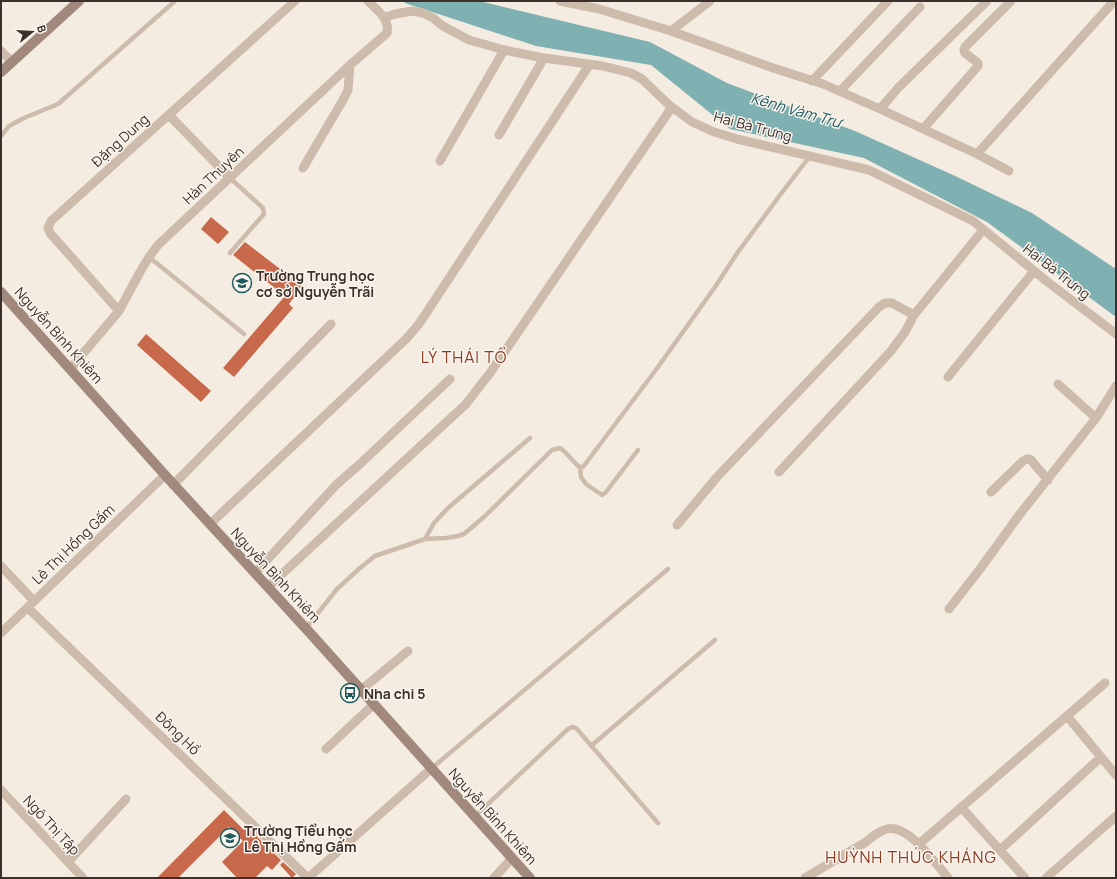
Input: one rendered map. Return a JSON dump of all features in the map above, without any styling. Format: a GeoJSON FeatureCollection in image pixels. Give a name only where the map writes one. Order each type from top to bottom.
{"type":"FeatureCollection","features":[{"type":"Feature","properties":{"kind":"main road"},"geometry":{"type":"LineString","coordinates":[[1,72],[79,1]]}},
{"type":"Feature","properties":{"kind":"main road","name":"Nguyễn Bỉnh Khiêm"},"geometry":{"type":"LineString","coordinates":[[1,292],[165,475],[306,628],[530,878]]}},
{"type":"Feature","properties":{"kind":"street","name":"Đặng Dung"},"geometry":{"type":"LineString","coordinates":[[119,311],[50,233],[48,228],[52,221],[296,1]]}},
{"type":"Feature","properties":{"kind":"street"},"geometry":{"type":"LineString","coordinates":[[368,1],[384,18]]}},
{"type":"Feature","properties":{"kind":"street"},"geometry":{"type":"LineString","coordinates":[[560,1],[599,9],[671,31],[812,81],[880,109],[1009,171]]}},
{"type":"Feature","properties":{"kind":"street"},"geometry":{"type":"LineString","coordinates":[[671,31],[710,1]]}},
{"type":"Feature","properties":{"kind":"street"},"geometry":{"type":"LineString","coordinates":[[812,81],[888,1]]}},
{"type":"Feature","properties":{"kind":"street"},"geometry":{"type":"LineString","coordinates":[[880,109],[898,86],[987,1]]}},
{"type":"Feature","properties":{"kind":"street"},"geometry":{"type":"LineString","coordinates":[[923,129],[978,66],[978,63],[965,53],[965,47],[1011,1]]}},
{"type":"Feature","properties":{"kind":"street"},"geometry":{"type":"LineString","coordinates":[[976,154],[1114,1]]}},
{"type":"Feature","properties":{"kind":"street"},"geometry":{"type":"LineString","coordinates":[[840,92],[920,7]]}},
{"type":"Feature","properties":{"kind":"street","name":"Hai Bà Trưng"},"geometry":{"type":"LineString","coordinates":[[384,18],[395,14],[412,11],[423,13],[433,18],[443,26],[470,40],[504,50],[544,58],[590,64],[631,73],[642,79],[672,107],[692,122],[714,132],[737,139],[869,170],[973,221],[1034,271],[1116,334]]}},
{"type":"Feature","properties":{"kind":"street","name":"Hàn Thuyên"},"geometry":{"type":"LineString","coordinates":[[70,369],[119,311],[158,245],[350,65],[387,33],[388,26],[384,18]]}},
{"type":"Feature","properties":{"kind":"street"},"geometry":{"type":"LineString","coordinates":[[440,161],[504,50]]}},
{"type":"Feature","properties":{"kind":"street"},"geometry":{"type":"LineString","coordinates":[[1,51],[12,62]]}},
{"type":"Feature","properties":{"kind":"street"},"geometry":{"type":"LineString","coordinates":[[499,135],[544,58]]}},
{"type":"Feature","properties":{"kind":"street"},"geometry":{"type":"LineString","coordinates":[[210,524],[406,340],[428,311],[590,64]]}},
{"type":"Feature","properties":{"kind":"street"},"geometry":{"type":"LineString","coordinates":[[303,168],[348,90],[350,65]]}},
{"type":"Feature","properties":{"kind":"street"},"geometry":{"type":"LineString","coordinates":[[268,587],[466,404],[490,373],[672,107]]}},
{"type":"Feature","properties":{"kind":"street"},"geometry":{"type":"LineString","coordinates":[[169,114],[230,178]]}},
{"type":"Feature","properties":{"kind":"street"},"geometry":{"type":"LineString","coordinates":[[779,472],[891,351],[905,332],[914,315],[983,230]]}},
{"type":"Feature","properties":{"kind":"street"},"geometry":{"type":"LineString","coordinates":[[948,377],[1034,271]]}},
{"type":"Feature","properties":{"kind":"street"},"geometry":{"type":"LineString","coordinates":[[677,525],[717,477],[879,308],[885,303],[892,303],[914,315]]}},
{"type":"Feature","properties":{"kind":"street"},"geometry":{"type":"LineString","coordinates":[[174,484],[331,324]]}},
{"type":"Feature","properties":{"kind":"street"},"geometry":{"type":"LineString","coordinates":[[255,572],[337,484],[450,379]]}},
{"type":"Feature","properties":{"kind":"street"},"geometry":{"type":"LineString","coordinates":[[1058,384],[1096,418]]}},
{"type":"Feature","properties":{"kind":"street"},"geometry":{"type":"LineString","coordinates":[[949,609],[1020,514],[1096,418],[1116,386]]}},
{"type":"Feature","properties":{"kind":"street"},"geometry":{"type":"LineString","coordinates":[[991,492],[1023,461],[1027,459],[1030,459],[1048,480]]}},
{"type":"Feature","properties":{"kind":"street","name":"Lê Thị Hồng Gấm"},"geometry":{"type":"LineString","coordinates":[[1,633],[165,475]]}},
{"type":"Feature","properties":{"kind":"street","name":"Đông Hồ"},"geometry":{"type":"LineString","coordinates":[[1,566],[31,604],[308,878]]}},
{"type":"Feature","properties":{"kind":"street"},"geometry":{"type":"LineString","coordinates":[[361,690],[408,651]]}},
{"type":"Feature","properties":{"kind":"street"},"geometry":{"type":"LineString","coordinates":[[918,844],[1105,683]]}},
{"type":"Feature","properties":{"kind":"street"},"geometry":{"type":"LineString","coordinates":[[326,749],[374,704]]}},
{"type":"Feature","properties":{"kind":"street"},"geometry":{"type":"LineString","coordinates":[[1067,716],[1116,775]]}},
{"type":"Feature","properties":{"kind":"street"},"geometry":{"type":"LineString","coordinates":[[1000,850],[1102,757]]}},
{"type":"Feature","properties":{"kind":"street"},"geometry":{"type":"LineString","coordinates":[[308,878],[432,768]]}},
{"type":"Feature","properties":{"kind":"street","name":"Ngô Thị Tập"},"geometry":{"type":"LineString","coordinates":[[1,790],[83,878]]}},
{"type":"Feature","properties":{"kind":"street"},"geometry":{"type":"LineString","coordinates":[[68,862],[126,799]]}},
{"type":"Feature","properties":{"kind":"street"},"geometry":{"type":"LineString","coordinates":[[961,807],[1024,878]]}},
{"type":"Feature","properties":{"kind":"street"},"geometry":{"type":"LineString","coordinates":[[1046,878],[1116,816]]}},
{"type":"Feature","properties":{"kind":"street"},"geometry":{"type":"LineString","coordinates":[[805,878],[866,842],[875,834],[889,828],[900,830],[914,839],[948,878]]}},
{"type":"Feature","properties":{"kind":"street"},"geometry":{"type":"LineString","coordinates":[[494,878],[512,858]]}},
{"type":"Feature","properties":{"kind":"lane"},"geometry":{"type":"LineString","coordinates":[[1,136],[9,126],[58,104],[175,1]]}},
{"type":"Feature","properties":{"kind":"lane"},"geometry":{"type":"LineString","coordinates":[[580,467],[583,467],[658,367],[780,194],[810,156]]}},
{"type":"Feature","properties":{"kind":"lane"},"geometry":{"type":"LineString","coordinates":[[230,178],[263,208],[264,214],[230,253]]}},
{"type":"Feature","properties":{"kind":"lane"},"geometry":{"type":"LineString","coordinates":[[149,258],[244,334]]}},
{"type":"Feature","properties":{"kind":"lane"},"geometry":{"type":"LineString","coordinates":[[426,539],[434,522],[448,508],[530,438]]}},
{"type":"Feature","properties":{"kind":"lane"},"geometry":{"type":"LineString","coordinates":[[306,628],[336,589],[375,556],[426,539],[446,538],[464,534],[484,517],[552,450],[560,448],[565,452],[580,467],[581,477],[586,484],[602,495],[606,492],[638,450]]}},
{"type":"Feature","properties":{"kind":"lane"},"geometry":{"type":"LineString","coordinates":[[432,768],[668,569]]}},
{"type":"Feature","properties":{"kind":"lane"},"geometry":{"type":"LineString","coordinates":[[591,746],[715,640]]}},
{"type":"Feature","properties":{"kind":"lane"},"geometry":{"type":"LineString","coordinates":[[475,816],[568,729],[572,727],[576,728],[658,823]]}},
{"type":"Feature","properties":{"kind":"water","name":"Kênh Vàm Trư"},"geometry":{"type":"Polygon","coordinates":[[[403,1],[479,1],[650,42],[727,83],[855,131],[953,175],[1032,213],[1116,269],[1116,317],[987,222],[864,158],[730,129],[651,65],[536,46],[405,3],[403,1]]]}},
{"type":"Feature","properties":{"kind":"building"},"geometry":{"type":"Polygon","coordinates":[[[211,217],[229,232],[218,244],[201,229],[211,217]]]}},
{"type":"Feature","properties":{"kind":"building"},"geometry":{"type":"Polygon","coordinates":[[[245,242],[303,285],[289,304],[293,308],[234,377],[223,368],[285,296],[233,255],[245,242]]]}},
{"type":"Feature","properties":{"kind":"building"},"geometry":{"type":"Polygon","coordinates":[[[146,334],[211,391],[201,402],[137,345],[146,334]]]}},
{"type":"Feature","properties":{"kind":"building"},"geometry":{"type":"Polygon","coordinates":[[[224,810],[244,830],[247,827],[281,860],[272,870],[267,866],[255,878],[237,878],[222,862],[243,841],[229,827],[178,878],[157,878],[224,810]]]}},
{"type":"Feature","properties":{"kind":"building"},"geometry":{"type":"Polygon","coordinates":[[[283,862],[296,874],[292,878],[280,865],[283,862]]]}},
{"type":"Feature","properties":{"kind":"place","name":"Trường Trung học cơ sở Nguyễn Trãi"},"geometry":{"type":"Point","coordinates":[242,283]}},
{"type":"Feature","properties":{"kind":"place","name":"Nha chi 5"},"geometry":{"type":"Point","coordinates":[350,693]}},
{"type":"Feature","properties":{"kind":"place","name":"Trường Tiểu học Lê Thị Hồng Gấm"},"geometry":{"type":"Point","coordinates":[230,838]}},
{"type":"Feature","properties":{"kind":"district","name":"LÝ THÁI TỔ"},"geometry":{"type":"Point","coordinates":[464,357]}},
{"type":"Feature","properties":{"kind":"district","name":"HUỲNH THÚC KHÁNG"},"geometry":{"type":"Point","coordinates":[911,857]}}]}
